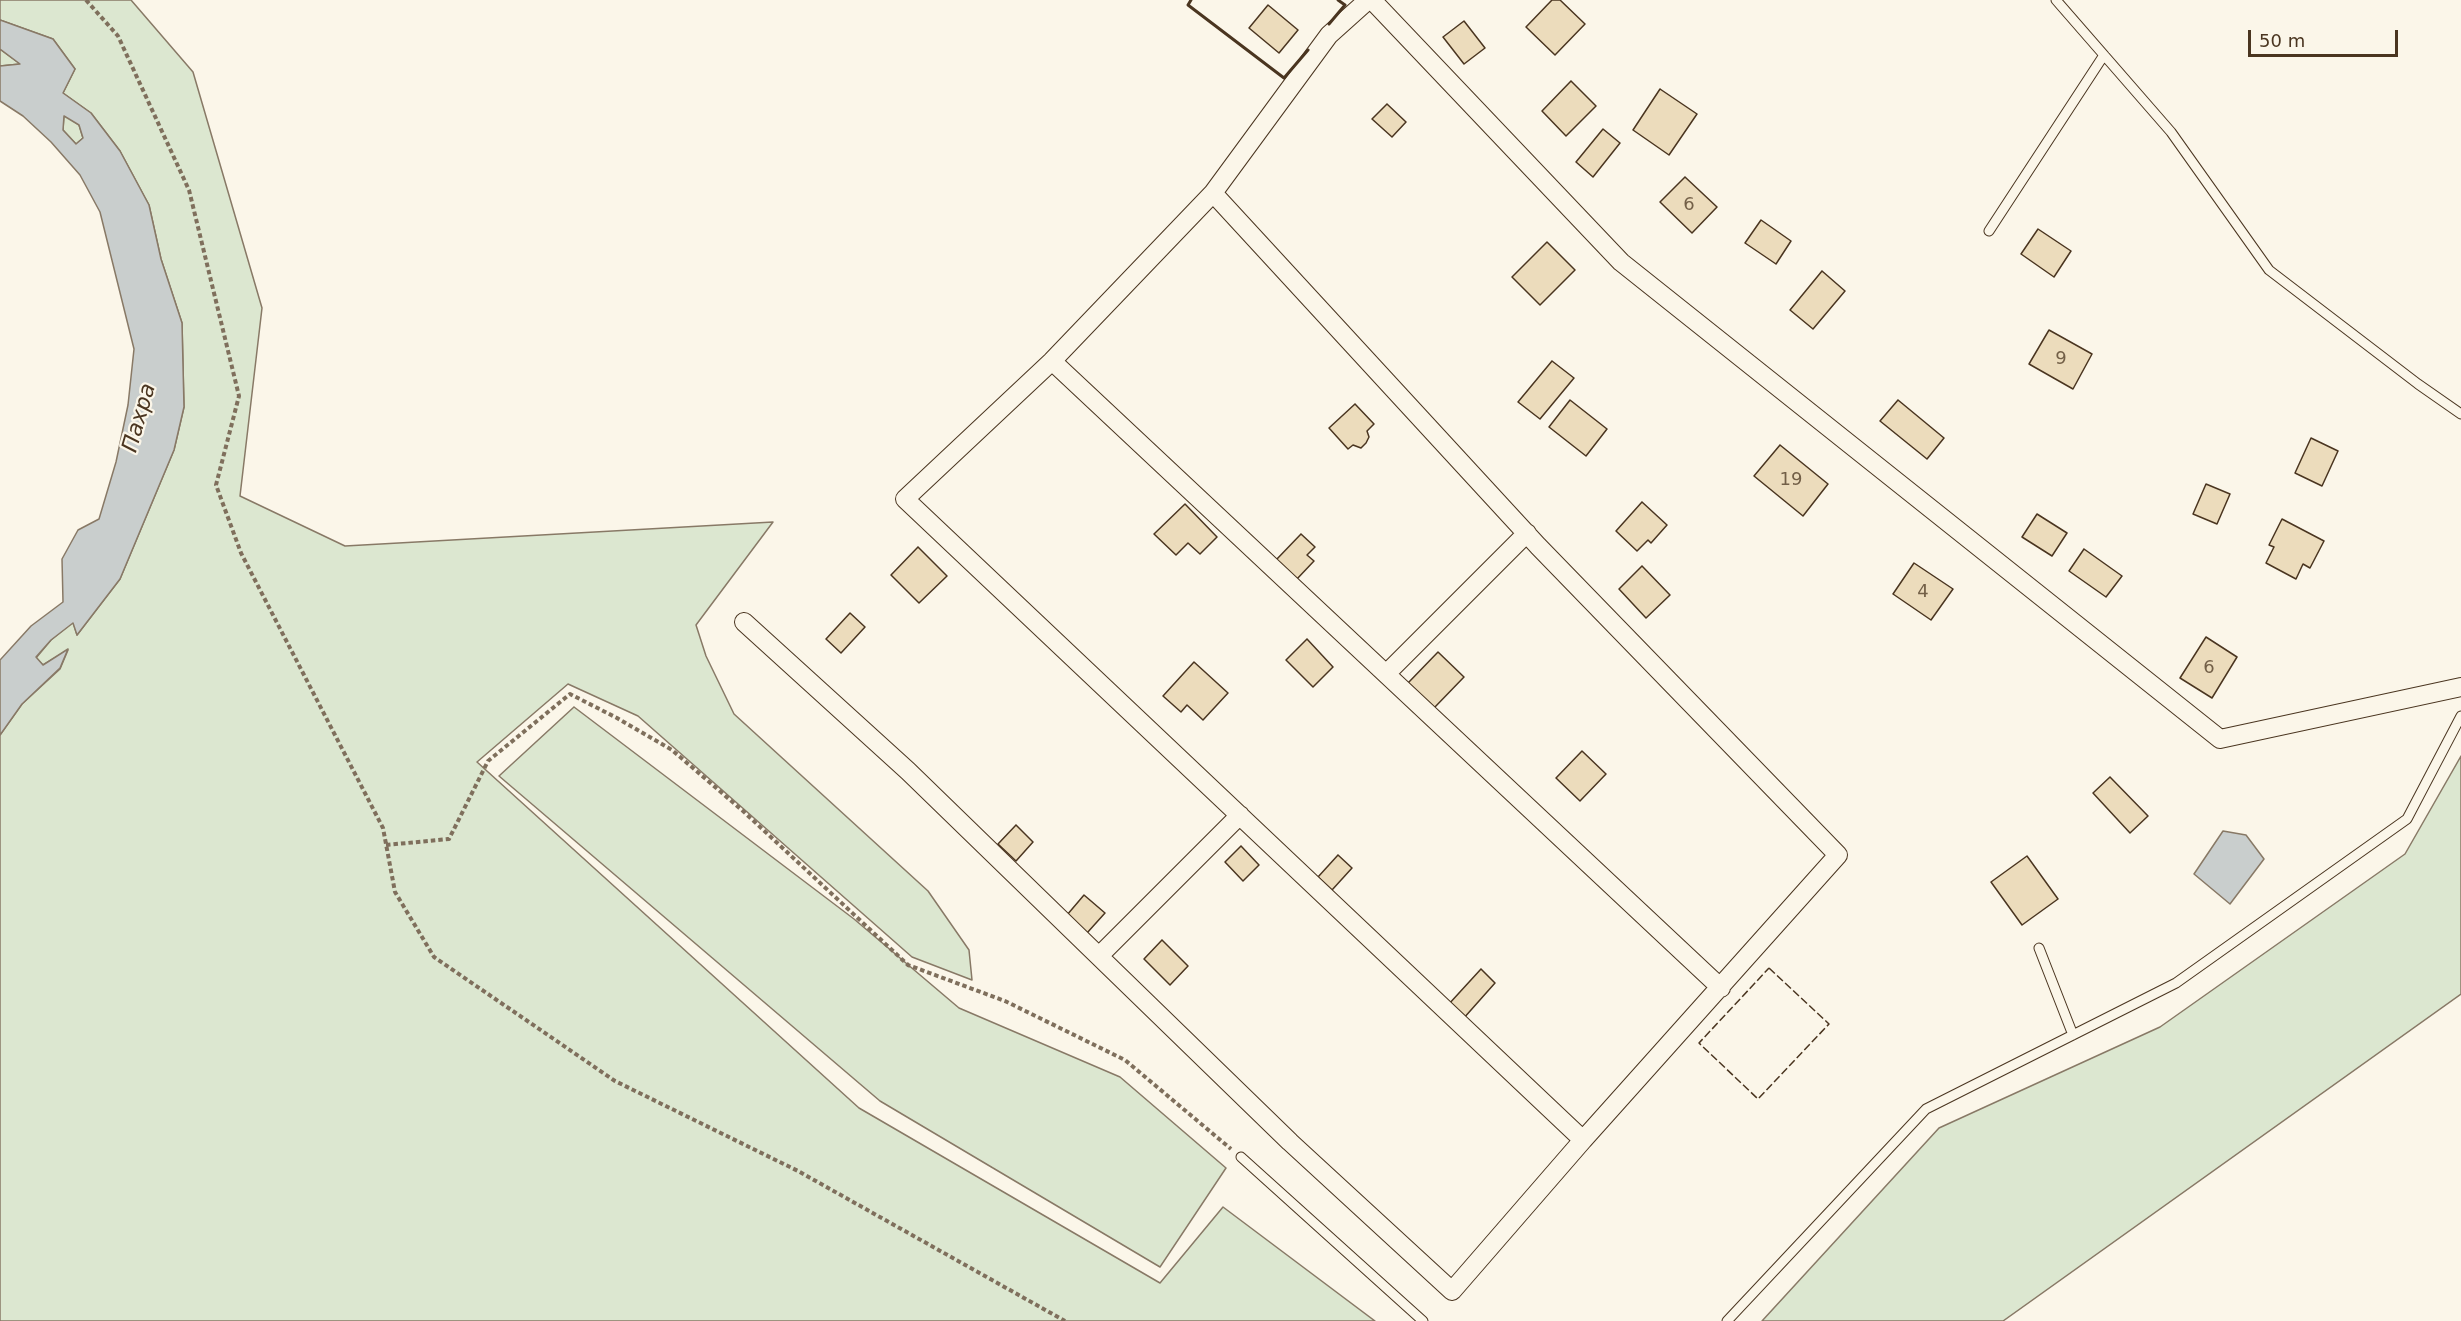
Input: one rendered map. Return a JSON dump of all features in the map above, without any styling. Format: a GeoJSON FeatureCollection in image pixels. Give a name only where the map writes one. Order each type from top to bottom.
{"type":"FeatureCollection","features":[{"type":"Feature","properties":{"kind":"street"},"geometry":{"type":"LineString","coordinates":[[1583,1140],[905,499],[1052,361],[1213,193],[1329,36],[1370,0],[1621,262],[2220,739],[2461,687]]}},
{"type":"Feature","properties":{"kind":"street"},"geometry":{"type":"LineString","coordinates":[[744,622],[908,771],[1290,1142],[1452,1291],[1583,1140],[1838,855],[1527,533],[1213,193]]}},
{"type":"Feature","properties":{"kind":"street"},"geometry":{"type":"LineString","coordinates":[[1052,361],[1721,988]]}},
{"type":"Feature","properties":{"kind":"street"},"geometry":{"type":"LineString","coordinates":[[1386,674],[1527,533]]}},
{"type":"Feature","properties":{"kind":"street"},"geometry":{"type":"LineString","coordinates":[[1099,956],[1240,815]]}},
{"type":"Feature","properties":{"kind":"lane"},"geometry":{"type":"LineString","coordinates":[[2056,0],[2171,132],[2270,270],[2418,384],[2461,414]]}},
{"type":"Feature","properties":{"kind":"lane"},"geometry":{"type":"LineString","coordinates":[[1989,231],[2104,54]]}},
{"type":"Feature","properties":{"kind":"lane"},"geometry":{"type":"LineString","coordinates":[[1727,1321],[1926,1109],[2176,983],[2407,819],[2461,716]]}},
{"type":"Feature","properties":{"kind":"lane"},"geometry":{"type":"LineString","coordinates":[[2039,948],[2073,1035]]}},
{"type":"Feature","properties":{"kind":"lane"},"geometry":{"type":"LineString","coordinates":[[1241,1157],[1423,1321]]}},
{"type":"Feature","properties":{"kind":"path"},"geometry":{"type":"LineString","coordinates":[[86,0],[118,36],[189,190],[239,396],[216,485],[241,553],[383,828],[395,892],[434,957],[615,1081],[798,1171],[1065,1321]]}},
{"type":"Feature","properties":{"kind":"path"},"geometry":{"type":"LineString","coordinates":[[386,845],[449,839],[488,761],[570,694],[672,750],[743,811],[908,965],[1005,1001],[1125,1060],[1241,1157]]}},
{"type":"Feature","properties":{"kind":"green space"},"geometry":{"type":"Polygon","coordinates":[[[0,0],[131,0],[193,72],[262,308],[240,496],[345,546],[773,522],[696,625],[706,656],[734,714],[928,891],[969,950],[972,980],[912,957],[638,716],[568,684],[477,762],[859,1108],[1160,1283],[1223,1207],[1375,1321],[0,1321],[0,735],[22,704],[60,669],[68,650],[43,665],[36,658],[51,640],[73,622],[77,635],[120,579],[174,450],[184,407],[182,323],[161,259],[149,205],[120,151],[91,113],[63,93],[75,69],[53,39],[0,20],[0,0]]]}},
{"type":"Feature","properties":{"kind":"green space"},"geometry":{"type":"Polygon","coordinates":[[[0,49],[20,64],[0,66],[0,49]]]}},
{"type":"Feature","properties":{"kind":"green space"},"geometry":{"type":"Polygon","coordinates":[[[64,115],[79,125],[83,138],[76,144],[63,130],[64,115]]]}},
{"type":"Feature","properties":{"kind":"green space"},"geometry":{"type":"Polygon","coordinates":[[[574,707],[854,919],[959,1008],[1120,1077],[1226,1168],[1160,1267],[880,1101],[499,776],[574,707]]]}},
{"type":"Feature","properties":{"kind":"green space"},"geometry":{"type":"Polygon","coordinates":[[[2461,756],[2461,994],[2003,1321],[1762,1321],[1939,1128],[2160,1027],[2405,854],[2461,756]]]}},
{"type":"Feature","properties":{"kind":"water","name":"Пахра"},"geometry":{"type":"Polygon","coordinates":[[[0,20],[53,39],[75,69],[63,93],[91,113],[120,151],[149,205],[161,259],[182,323],[184,407],[174,450],[120,579],[77,635],[73,623],[51,640],[36,657],[43,665],[68,649],[60,668],[22,704],[0,735],[0,660],[31,626],[63,602],[62,559],[78,530],[99,519],[116,462],[128,405],[134,349],[100,212],[80,175],[51,142],[23,116],[0,101],[0,66],[20,64],[0,49],[0,20]],[[64,116],[63,130],[76,144],[83,138],[79,125],[64,116]]]}},
{"type":"Feature","properties":{"kind":"water"},"geometry":{"type":"Polygon","coordinates":[[[2223,831],[2246,835],[2264,859],[2230,904],[2194,874],[2223,831]]]}},
{"type":"Feature","properties":{"kind":"building"},"geometry":{"type":"Polygon","coordinates":[[[1552,0],[1560,0],[1585,24],[1555,55],[1526,27],[1552,0]]]}},
{"type":"Feature","properties":{"kind":"building"},"geometry":{"type":"Polygon","coordinates":[[[1268,5],[1298,30],[1279,53],[1249,28],[1268,5]]]}},
{"type":"Feature","properties":{"kind":"building"},"geometry":{"type":"Polygon","coordinates":[[[1464,21],[1485,48],[1464,64],[1443,37],[1464,21]]]}},
{"type":"Feature","properties":{"kind":"building"},"geometry":{"type":"Polygon","coordinates":[[[1571,81],[1596,106],[1566,136],[1542,111],[1571,81]]]}},
{"type":"Feature","properties":{"kind":"building"},"geometry":{"type":"Polygon","coordinates":[[[1660,89],[1697,114],[1669,155],[1633,130],[1660,89]]]}},
{"type":"Feature","properties":{"kind":"building"},"geometry":{"type":"Polygon","coordinates":[[[1387,104],[1406,122],[1392,137],[1372,119],[1387,104]]]}},
{"type":"Feature","properties":{"kind":"building"},"geometry":{"type":"Polygon","coordinates":[[[1603,129],[1620,143],[1593,177],[1576,162],[1603,129]]]}},
{"type":"Feature","properties":{"kind":"building"},"geometry":{"type":"Polygon","coordinates":[[[1685,177],[1717,207],[1692,233],[1660,202],[1685,177]]]}},
{"type":"Feature","properties":{"kind":"building"},"geometry":{"type":"Polygon","coordinates":[[[1761,220],[1791,241],[1776,264],[1745,243],[1761,220]]]}},
{"type":"Feature","properties":{"kind":"building"},"geometry":{"type":"Polygon","coordinates":[[[2038,229],[2071,251],[2054,277],[2021,254],[2038,229]]]}},
{"type":"Feature","properties":{"kind":"building"},"geometry":{"type":"Polygon","coordinates":[[[1547,242],[1575,270],[1540,305],[1512,277],[1547,242]]]}},
{"type":"Feature","properties":{"kind":"building"},"geometry":{"type":"Polygon","coordinates":[[[1822,271],[1845,291],[1813,329],[1790,310],[1822,271]]]}},
{"type":"Feature","properties":{"kind":"building"},"geometry":{"type":"Polygon","coordinates":[[[2049,330],[2092,354],[2073,389],[2029,364],[2049,330]]]}},
{"type":"Feature","properties":{"kind":"building"},"geometry":{"type":"Polygon","coordinates":[[[1552,361],[1574,378],[1540,419],[1518,402],[1552,361]]]}},
{"type":"Feature","properties":{"kind":"building"},"geometry":{"type":"Polygon","coordinates":[[[1570,400],[1607,429],[1586,456],[1549,427],[1570,400]]]}},
{"type":"Feature","properties":{"kind":"building"},"geometry":{"type":"Polygon","coordinates":[[[1898,400],[1944,438],[1927,459],[1880,421],[1898,400]]]}},
{"type":"Feature","properties":{"kind":"building"},"geometry":{"type":"Polygon","coordinates":[[[1355,404],[1374,424],[1367,431],[1369,437],[1361,448],[1353,445],[1348,449],[1329,428],[1355,404]]]}},
{"type":"Feature","properties":{"kind":"building"},"geometry":{"type":"Polygon","coordinates":[[[2311,438],[2338,451],[2322,486],[2295,473],[2311,438]]]}},
{"type":"Feature","properties":{"kind":"building"},"geometry":{"type":"Polygon","coordinates":[[[1780,445],[1828,484],[1803,516],[1754,476],[1780,445]]]}},
{"type":"Feature","properties":{"kind":"building"},"geometry":{"type":"Polygon","coordinates":[[[2206,484],[2230,494],[2217,524],[2193,514],[2206,484]]]}},
{"type":"Feature","properties":{"kind":"building"},"geometry":{"type":"Polygon","coordinates":[[[1642,502],[1667,525],[1651,543],[1648,540],[1637,551],[1616,531],[1642,502]]]}},
{"type":"Feature","properties":{"kind":"building"},"geometry":{"type":"Polygon","coordinates":[[[1185,504],[1217,537],[1200,554],[1188,543],[1176,555],[1154,534],[1185,504]]]}},
{"type":"Feature","properties":{"kind":"building"},"geometry":{"type":"Polygon","coordinates":[[[2037,514],[2067,533],[2052,556],[2022,537],[2037,514]]]}},
{"type":"Feature","properties":{"kind":"building"},"geometry":{"type":"Polygon","coordinates":[[[2282,519],[2324,541],[2310,568],[2303,564],[2296,579],[2266,563],[2274,547],[2269,545],[2282,519]]]}},
{"type":"Feature","properties":{"kind":"building"},"geometry":{"type":"Polygon","coordinates":[[[1301,534],[1315,547],[1307,555],[1314,561],[1296,580],[1276,560],[1301,534]]]}},
{"type":"Feature","properties":{"kind":"building"},"geometry":{"type":"Polygon","coordinates":[[[918,547],[947,576],[919,603],[891,575],[918,547]]]}},
{"type":"Feature","properties":{"kind":"building"},"geometry":{"type":"Polygon","coordinates":[[[2084,549],[2122,576],[2106,597],[2069,571],[2084,549]]]}},
{"type":"Feature","properties":{"kind":"building"},"geometry":{"type":"Polygon","coordinates":[[[1914,563],[1953,589],[1931,620],[1893,594],[1914,563]]]}},
{"type":"Feature","properties":{"kind":"building"},"geometry":{"type":"Polygon","coordinates":[[[1642,566],[1670,595],[1646,618],[1619,589],[1642,566]]]}},
{"type":"Feature","properties":{"kind":"building"},"geometry":{"type":"Polygon","coordinates":[[[850,613],[865,627],[841,653],[826,639],[850,613]]]}},
{"type":"Feature","properties":{"kind":"building"},"geometry":{"type":"Polygon","coordinates":[[[2206,637],[2237,657],[2212,698],[2180,678],[2206,637]]]}},
{"type":"Feature","properties":{"kind":"building"},"geometry":{"type":"Polygon","coordinates":[[[1307,639],[1333,667],[1313,687],[1286,660],[1307,639]]]}},
{"type":"Feature","properties":{"kind":"building"},"geometry":{"type":"Polygon","coordinates":[[[1438,652],[1464,677],[1434,708],[1408,683],[1438,652]]]}},
{"type":"Feature","properties":{"kind":"building"},"geometry":{"type":"Polygon","coordinates":[[[1194,662],[1228,693],[1203,720],[1187,705],[1181,712],[1163,696],[1194,662]]]}},
{"type":"Feature","properties":{"kind":"building"},"geometry":{"type":"Polygon","coordinates":[[[1582,751],[1606,774],[1580,801],[1556,778],[1582,751]]]}},
{"type":"Feature","properties":{"kind":"building"},"geometry":{"type":"Polygon","coordinates":[[[2110,777],[2148,816],[2130,833],[2093,793],[2110,777]]]}},
{"type":"Feature","properties":{"kind":"building"},"geometry":{"type":"Polygon","coordinates":[[[1016,825],[1033,842],[1016,861],[998,844],[1016,825]]]}},
{"type":"Feature","properties":{"kind":"building"},"geometry":{"type":"Polygon","coordinates":[[[1241,846],[1259,865],[1243,881],[1225,862],[1241,846]]]}},
{"type":"Feature","properties":{"kind":"building"},"geometry":{"type":"Polygon","coordinates":[[[1338,855],[1352,868],[1332,890],[1318,877],[1338,855]]]}},
{"type":"Feature","properties":{"kind":"building"},"geometry":{"type":"Polygon","coordinates":[[[2027,856],[2058,899],[2022,925],[1991,882],[2027,856]]]}},
{"type":"Feature","properties":{"kind":"building"},"geometry":{"type":"Polygon","coordinates":[[[1084,895],[1105,913],[1087,933],[1067,915],[1084,895]]]}},
{"type":"Feature","properties":{"kind":"building"},"geometry":{"type":"Polygon","coordinates":[[[1162,940],[1188,966],[1170,985],[1144,959],[1162,940]]]}},
{"type":"Feature","properties":{"kind":"building"},"geometry":{"type":"Polygon","coordinates":[[[1481,969],[1495,983],[1463,1019],[1448,1005],[1481,969]]]}},
{"type":"Feature","properties":{"kind":"fence"},"geometry":{"type":"LineString","coordinates":[[1769,968],[1829,1024],[1758,1099],[1699,1043],[1769,968]]}},
{"type":"Feature","properties":{"kind":"wall"},"geometry":{"type":"LineString","coordinates":[[1191,0],[1188,5],[1284,78],[1308,50]]}},
{"type":"Feature","properties":{"kind":"wall"},"geometry":{"type":"LineString","coordinates":[[1329,24],[1345,5],[1338,0]]}}]}
